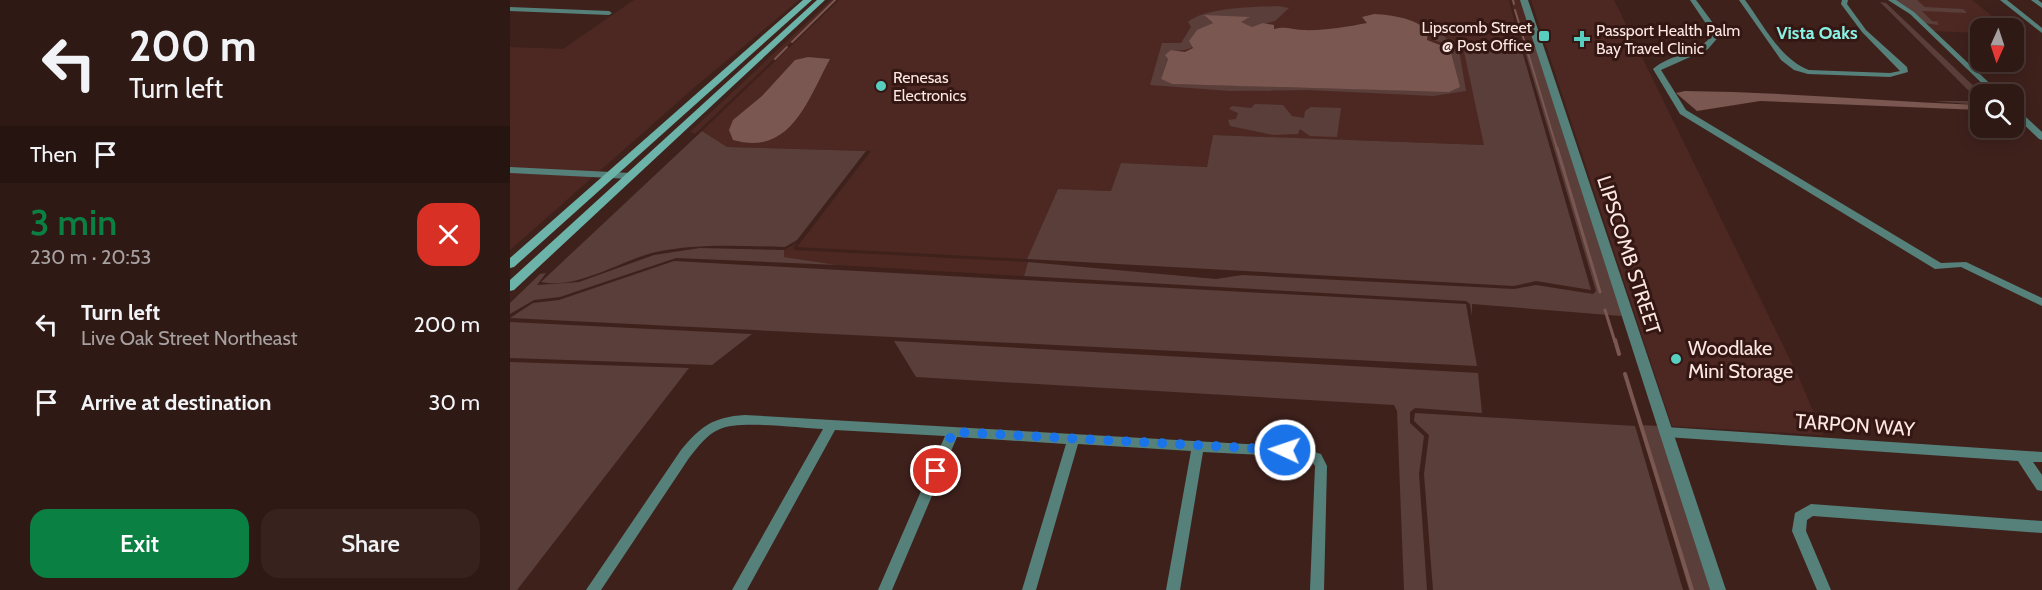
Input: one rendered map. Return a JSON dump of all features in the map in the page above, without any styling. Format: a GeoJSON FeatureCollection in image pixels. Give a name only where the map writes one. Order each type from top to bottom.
{"type":"FeatureCollection","features":[{"type":"Feature","properties":{"kind":"main road"},"geometry":{"type":"LineString","coordinates":[[510,264],[808,0]]}},
{"type":"Feature","properties":{"kind":"main road"},"geometry":{"type":"LineString","coordinates":[[510,287],[821,0]]}},
{"type":"Feature","properties":{"kind":"street","name":"LIPSCOMB STREET"},"geometry":{"type":"LineString","coordinates":[[1524,0],[1718,590]]}},
{"type":"Feature","properties":{"kind":"street"},"geometry":{"type":"LineString","coordinates":[[1692,0],[1717,34],[1706,50],[1666,61],[1657,69],[1683,112],[1939,267],[1962,264],[2042,302]]}},
{"type":"Feature","properties":{"kind":"street"},"geometry":{"type":"LineString","coordinates":[[1742,0],[1784,58],[1797,69],[1808,72],[1890,75],[1904,72],[1904,69],[1864,31],[1844,4],[1845,0]]}},
{"type":"Feature","properties":{"kind":"street"},"geometry":{"type":"LineString","coordinates":[[1891,0],[1912,13],[1987,84]]}},
{"type":"Feature","properties":{"kind":"street"},"geometry":{"type":"LineString","coordinates":[[2003,0],[2042,31]]}},
{"type":"Feature","properties":{"kind":"street"},"geometry":{"type":"LineString","coordinates":[[2034,0],[2042,6]]}},
{"type":"Feature","properties":{"kind":"street"},"geometry":{"type":"LineString","coordinates":[[510,9],[609,13]]}},
{"type":"Feature","properties":{"kind":"street"},"geometry":{"type":"LineString","coordinates":[[2024,120],[2042,137]]}},
{"type":"Feature","properties":{"kind":"street"},"geometry":{"type":"LineString","coordinates":[[510,170],[632,176]]}},
{"type":"Feature","properties":{"kind":"street"},"geometry":{"type":"LineString","coordinates":[[593,590],[685,454],[700,435],[720,421],[1285,450],[1317,458],[1321,466],[1322,479],[1317,590]]}},
{"type":"Feature","properties":{"kind":"street"},"geometry":{"type":"LineString","coordinates":[[738,590],[832,425]]}},
{"type":"Feature","properties":{"kind":"street"},"geometry":{"type":"LineString","coordinates":[[885,590],[953,432]]}},
{"type":"Feature","properties":{"kind":"street","name":"TARPON WAY"},"geometry":{"type":"LineString","coordinates":[[1666,432],[2042,457]]}},
{"type":"Feature","properties":{"kind":"street"},"geometry":{"type":"LineString","coordinates":[[1029,590],[1074,438]]}},
{"type":"Feature","properties":{"kind":"street"},"geometry":{"type":"LineString","coordinates":[[1173,590],[1198,446]]}},
{"type":"Feature","properties":{"kind":"street"},"geometry":{"type":"LineString","coordinates":[[2022,456],[2042,486]]}},
{"type":"Feature","properties":{"kind":"street"},"geometry":{"type":"LineString","coordinates":[[1824,590],[1799,531],[1800,517],[1812,510],[2042,527]]}},
{"type":"Feature","properties":{"kind":"shaded area"},"geometry":{"type":"Polygon","coordinates":[[[634,0],[799,0],[696,86],[510,250],[510,47],[563,49],[634,0]]]}},
{"type":"Feature","properties":{"kind":"shaded area"},"geometry":{"type":"Polygon","coordinates":[[[831,0],[836,0],[695,134],[690,132],[831,0]]]}},
{"type":"Feature","properties":{"kind":"shaded area"},"geometry":{"type":"Polygon","coordinates":[[[839,0],[1509,0],[1520,44],[1463,43],[1485,145],[1213,135],[1207,167],[1121,163],[1112,191],[1058,189],[1027,259],[797,247],[871,151],[727,147],[702,131],[839,0]]]}},
{"type":"Feature","properties":{"kind":"shaded area"},"geometry":{"type":"Polygon","coordinates":[[[1511,0],[1521,0],[1535,45],[1523,45],[1511,0]]]}},
{"type":"Feature","properties":{"kind":"shaded area"},"geometry":{"type":"Polygon","coordinates":[[[1531,0],[1614,0],[1799,378],[1823,435],[1672,426],[1531,0]]]}},
{"type":"Feature","properties":{"kind":"shaded area"},"geometry":{"type":"Polygon","coordinates":[[[1894,0],[1917,0],[1925,7],[1963,9],[1967,13],[1922,11],[1932,21],[1941,22],[1937,22],[1939,25],[1923,23],[1894,0]]]}},
{"type":"Feature","properties":{"kind":"shaded area"},"geometry":{"type":"Polygon","coordinates":[[[1895,0],[1972,0],[1994,18],[1970,18],[1970,33],[1932,31],[1895,0]]]}},
{"type":"Feature","properties":{"kind":"shaded area"},"geometry":{"type":"Polygon","coordinates":[[[1880,2],[1886,3],[1971,84],[1970,92],[1880,2]]]}},
{"type":"Feature","properties":{"kind":"shaded area"},"geometry":{"type":"Polygon","coordinates":[[[1278,6],[1289,8],[1275,21],[1252,27],[1240,22],[1249,18],[1205,16],[1213,23],[1192,48],[1171,50],[1166,55],[1168,59],[1161,79],[1173,84],[1427,91],[1436,50],[1454,54],[1451,46],[1434,40],[1428,25],[1422,23],[1433,26],[1459,50],[1466,91],[1433,96],[1308,90],[1230,91],[1150,85],[1162,43],[1181,43],[1191,27],[1188,22],[1196,17],[1231,9],[1278,6]]]}},
{"type":"Feature","properties":{"kind":"shaded area"},"geometry":{"type":"Polygon","coordinates":[[[1374,14],[1396,16],[1417,23],[1428,31],[1427,40],[1450,49],[1460,87],[1449,92],[1172,84],[1161,79],[1168,59],[1165,55],[1171,50],[1185,52],[1193,48],[1189,41],[1197,30],[1213,23],[1204,15],[1250,17],[1241,22],[1252,27],[1263,23],[1274,25],[1274,29],[1310,30],[1367,23],[1362,17],[1374,14]]]}},
{"type":"Feature","properties":{"kind":"shaded area"},"geometry":{"type":"Polygon","coordinates":[[[1462,42],[1520,44],[1591,290],[1536,281],[1514,286],[1027,259],[1058,189],[1111,191],[1121,163],[1207,167],[1213,135],[1484,145],[1462,42]]]}},
{"type":"Feature","properties":{"kind":"shaded area"},"geometry":{"type":"Polygon","coordinates":[[[1523,45],[1535,45],[1622,316],[1472,304],[1472,316],[1470,304],[1466,301],[1024,276],[1028,262],[1216,279],[1242,275],[1514,289],[1536,285],[1593,294],[1596,291],[1523,45]]]}},
{"type":"Feature","properties":{"kind":"shaded area"},"geometry":{"type":"Polygon","coordinates":[[[808,57],[830,59],[805,107],[795,121],[770,140],[753,143],[733,140],[729,130],[733,120],[762,96],[795,60],[808,57]]]}},
{"type":"Feature","properties":{"kind":"shaded area"},"geometry":{"type":"Polygon","coordinates":[[[1685,91],[1759,93],[1970,104],[1970,110],[1760,101],[1697,111],[1676,93],[1685,91]]]}},
{"type":"Feature","properties":{"kind":"shaded area"},"geometry":{"type":"Polygon","coordinates":[[[1933,101],[1970,101],[1970,104],[1933,101]]]}},
{"type":"Feature","properties":{"kind":"shaded area"},"geometry":{"type":"Polygon","coordinates":[[[1255,104],[1283,105],[1292,116],[1304,118],[1305,111],[1311,107],[1341,108],[1337,137],[1310,136],[1300,129],[1298,134],[1273,135],[1230,126],[1228,120],[1236,119],[1238,113],[1229,109],[1232,106],[1251,108],[1255,104]]]}},
{"type":"Feature","properties":{"kind":"shaded area"},"geometry":{"type":"Polygon","coordinates":[[[702,131],[727,147],[866,151],[797,240],[785,247],[720,246],[672,249],[643,256],[570,282],[541,282],[702,131]]]}},
{"type":"Feature","properties":{"kind":"shaded area"},"geometry":{"type":"Polygon","coordinates":[[[797,243],[793,248],[795,250],[1028,262],[1024,276],[837,265],[784,257],[784,250],[797,243]]]}},
{"type":"Feature","properties":{"kind":"shaded area"},"geometry":{"type":"Polygon","coordinates":[[[700,248],[784,250],[784,257],[837,265],[676,258],[560,297],[534,300],[510,314],[510,303],[540,274],[546,273],[537,285],[579,282],[654,255],[700,248]]]}},
{"type":"Feature","properties":{"kind":"shaded area"},"geometry":{"type":"Polygon","coordinates":[[[674,261],[1466,304],[1477,366],[510,318],[533,303],[559,300],[674,261]]]}},
{"type":"Feature","properties":{"kind":"shaded area"},"geometry":{"type":"Polygon","coordinates":[[[510,322],[752,334],[712,365],[510,358],[510,322]]]}},
{"type":"Feature","properties":{"kind":"shaded area"},"geometry":{"type":"Polygon","coordinates":[[[894,341],[1478,373],[1482,413],[1415,408],[1410,412],[1410,423],[1424,436],[1419,474],[1427,590],[1404,590],[1397,411],[1394,405],[916,377],[894,341]]]}},
{"type":"Feature","properties":{"kind":"shaded area"},"geometry":{"type":"Polygon","coordinates":[[[510,362],[689,368],[517,590],[510,590],[510,362]]]}},
{"type":"Feature","properties":{"kind":"shaded area"},"geometry":{"type":"Polygon","coordinates":[[[1415,413],[1635,426],[1683,590],[1433,590],[1424,474],[1429,435],[1414,421],[1415,413]]]}},
{"type":"Feature","properties":{"kind":"shaded area"},"geometry":{"type":"Polygon","coordinates":[[[1640,425],[1659,426],[1710,590],[1689,590],[1640,425]]]}},
{"type":"Feature","properties":{"kind":"waterway"},"geometry":{"type":"LineString","coordinates":[[792,42],[835,0]]}},
{"type":"Feature","properties":{"kind":"waterway"},"geometry":{"type":"LineString","coordinates":[[1513,0],[1514,4]]}},
{"type":"Feature","properties":{"kind":"waterway"},"geometry":{"type":"LineString","coordinates":[[1515,10],[1557,149]]}},
{"type":"Feature","properties":{"kind":"waterway"},"geometry":{"type":"LineString","coordinates":[[775,59],[787,47]]}},
{"type":"Feature","properties":{"kind":"waterway"},"geometry":{"type":"LineString","coordinates":[[1557,148],[1600,292]]}},
{"type":"Feature","properties":{"kind":"waterway"},"geometry":{"type":"LineString","coordinates":[[1605,310],[1615,342]]}},
{"type":"Feature","properties":{"kind":"waterway"},"geometry":{"type":"LineString","coordinates":[[1615,340],[1619,354]]}},
{"type":"Feature","properties":{"kind":"waterway"},"geometry":{"type":"LineString","coordinates":[[1625,374],[1692,590]]}},
{"type":"Feature","properties":{"kind":"place","name":"Lipscomb Street @ Post Office"},"geometry":{"type":"Point","coordinates":[1544,36]}},
{"type":"Feature","properties":{"kind":"place","name":"Passport Health Palm Bay Travel Clinic"},"geometry":{"type":"Point","coordinates":[1582,39]}},
{"type":"Feature","properties":{"kind":"place","name":"Renesas Electronics"},"geometry":{"type":"Point","coordinates":[881,86]}},
{"type":"Feature","properties":{"kind":"place","name":"Woodlake Mini Storage"},"geometry":{"type":"Point","coordinates":[1676,359]}},
{"type":"Feature","properties":{"kind":"district","name":"Vista Oaks"},"geometry":{"type":"Point","coordinates":[1817,33]}},
{"type":"Feature","properties":{"kind":"route"},"geometry":{"type":"LineString","coordinates":[[936,471],[953,432],[1285,450]]}}]}
